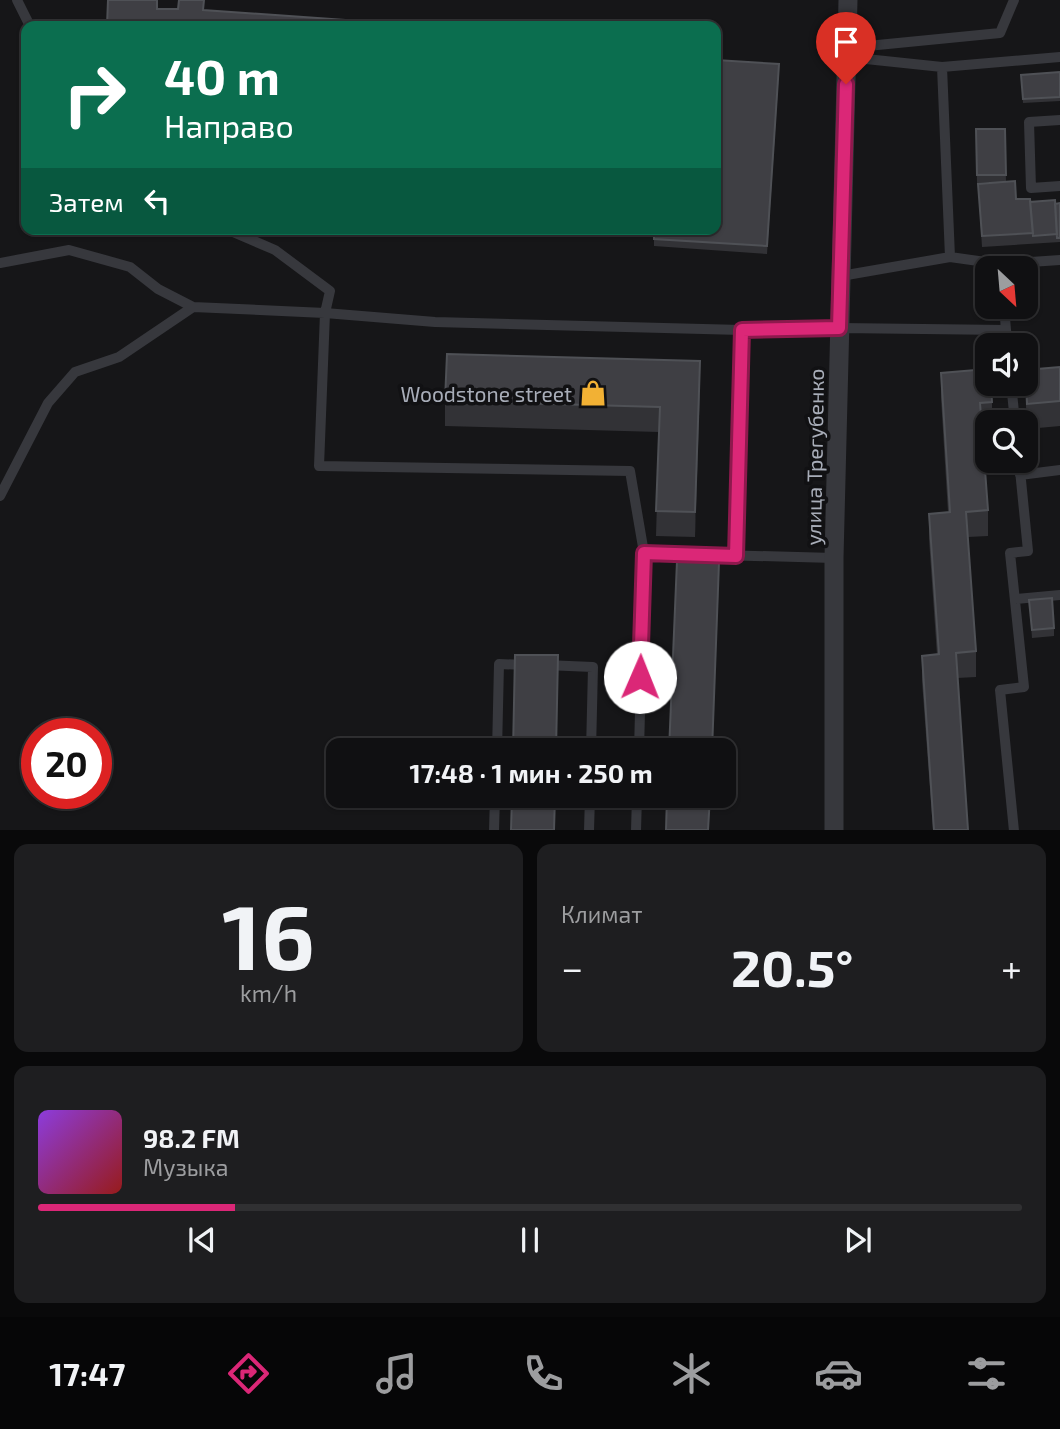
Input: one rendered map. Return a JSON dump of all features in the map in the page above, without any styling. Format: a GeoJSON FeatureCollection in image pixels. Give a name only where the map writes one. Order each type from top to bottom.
{"type":"FeatureCollection","features":[{"type":"Feature","properties":{"kind":"street","name":"улица Трегубенко"},"geometry":{"type":"LineString","coordinates":[[834,830],[834,558],[848,0]]}},
{"type":"Feature","properties":{"kind":"lane"},"geometry":{"type":"LineString","coordinates":[[17,0],[28,21]]}},
{"type":"Feature","properties":{"kind":"lane"},"geometry":{"type":"LineString","coordinates":[[847,52],[1000,33],[1014,0]]}},
{"type":"Feature","properties":{"kind":"lane"},"geometry":{"type":"LineString","coordinates":[[847,52],[943,67],[1060,57]]}},
{"type":"Feature","properties":{"kind":"lane"},"geometry":{"type":"LineString","coordinates":[[943,67],[950,257]]}},
{"type":"Feature","properties":{"kind":"lane"},"geometry":{"type":"LineString","coordinates":[[1060,120],[1029,122],[1031,188],[1060,186]]}},
{"type":"Feature","properties":{"kind":"lane"},"geometry":{"type":"LineString","coordinates":[[240,235],[275,250],[330,291],[325,313],[318,466],[630,471],[644,553],[639,738]]}},
{"type":"Feature","properties":{"kind":"lane"},"geometry":{"type":"LineString","coordinates":[[0,263],[69,250],[130,267],[158,289],[193,307],[325,313],[435,322],[742,330],[1006,330]]}},
{"type":"Feature","properties":{"kind":"lane"},"geometry":{"type":"LineString","coordinates":[[841,276],[950,257],[975,262]]}},
{"type":"Feature","properties":{"kind":"lane"},"geometry":{"type":"LineString","coordinates":[[1038,262],[1060,260]]}},
{"type":"Feature","properties":{"kind":"lane"},"geometry":{"type":"LineString","coordinates":[[0,496],[48,403],[75,372],[119,357],[193,307]]}},
{"type":"Feature","properties":{"kind":"lane"},"geometry":{"type":"LineString","coordinates":[[1005,319],[1006,333]]}},
{"type":"Feature","properties":{"kind":"lane"},"geometry":{"type":"LineString","coordinates":[[736,556],[742,330]]}},
{"type":"Feature","properties":{"kind":"lane"},"geometry":{"type":"LineString","coordinates":[[1014,830],[1000,690],[1024,687],[1010,553],[1028,551],[1020,475],[1060,470]]}},
{"type":"Feature","properties":{"kind":"lane"},"geometry":{"type":"LineString","coordinates":[[644,553],[834,558]]}},
{"type":"Feature","properties":{"kind":"lane"},"geometry":{"type":"LineString","coordinates":[[1015,599],[1060,594]]}},
{"type":"Feature","properties":{"kind":"lane"},"geometry":{"type":"LineString","coordinates":[[497,738],[499,664],[593,667],[591,738]]}},
{"type":"Feature","properties":{"kind":"lane"},"geometry":{"type":"LineString","coordinates":[[494,830],[495,808]]}},
{"type":"Feature","properties":{"kind":"lane"},"geometry":{"type":"LineString","coordinates":[[589,830],[590,808]]}},
{"type":"Feature","properties":{"kind":"lane"},"geometry":{"type":"LineString","coordinates":[[636,830],[637,808]]}},
{"type":"Feature","properties":{"kind":"building"},"geometry":{"type":"Polygon","coordinates":[[[108,0],[157,0],[157,9],[178,9],[179,0],[204,0],[203,10],[360,21],[107,21],[108,0]]]}},
{"type":"Feature","properties":{"kind":"building"},"geometry":{"type":"Polygon","coordinates":[[[721,60],[779,64],[767,246],[654,239],[654,235],[721,235],[721,60]]]}},
{"type":"Feature","properties":{"kind":"building"},"geometry":{"type":"Polygon","coordinates":[[[1060,72],[1060,97],[1023,99],[1021,75],[1060,72]]]}},
{"type":"Feature","properties":{"kind":"building"},"geometry":{"type":"Polygon","coordinates":[[[976,129],[1005,129],[1006,175],[977,175],[976,129]]]}},
{"type":"Feature","properties":{"kind":"building"},"geometry":{"type":"Polygon","coordinates":[[[1015,181],[1016,199],[1030,199],[1033,233],[982,236],[978,184],[1015,181]]]}},
{"type":"Feature","properties":{"kind":"building"},"geometry":{"type":"Polygon","coordinates":[[[1055,200],[1057,234],[1033,236],[1030,202],[1055,200]]]}},
{"type":"Feature","properties":{"kind":"building"},"geometry":{"type":"Polygon","coordinates":[[[1060,203],[1060,238],[1057,238],[1055,204],[1060,203]]]}},
{"type":"Feature","properties":{"kind":"building"},"geometry":{"type":"Polygon","coordinates":[[[447,354],[700,361],[695,512],[656,511],[660,407],[445,401],[447,354]]]}},
{"type":"Feature","properties":{"kind":"building"},"geometry":{"type":"Polygon","coordinates":[[[1060,367],[1060,401],[1027,404],[1027,396],[1038,396],[1038,369],[1060,367]]]}},
{"type":"Feature","properties":{"kind":"building"},"geometry":{"type":"Polygon","coordinates":[[[975,370],[975,396],[992,396],[992,402],[980,403],[981,410],[975,410],[975,473],[985,473],[988,510],[966,512],[976,651],[956,653],[968,830],[934,830],[922,656],[939,654],[929,514],[950,512],[941,373],[975,370]]]}},
{"type":"Feature","properties":{"kind":"building"},"geometry":{"type":"Polygon","coordinates":[[[677,561],[719,562],[712,738],[670,738],[677,561]]]}},
{"type":"Feature","properties":{"kind":"building"},"geometry":{"type":"Polygon","coordinates":[[[1052,598],[1054,628],[1032,630],[1029,600],[1052,598]]]}},
{"type":"Feature","properties":{"kind":"building"},"geometry":{"type":"Polygon","coordinates":[[[515,655],[558,655],[556,738],[513,738],[515,655]]]}},
{"type":"Feature","properties":{"kind":"building"},"geometry":{"type":"Polygon","coordinates":[[[512,808],[555,808],[554,830],[511,830],[512,808]]]}},
{"type":"Feature","properties":{"kind":"building"},"geometry":{"type":"Polygon","coordinates":[[[667,808],[709,808],[708,830],[666,830],[667,808]]]}},
{"type":"Feature","properties":{"kind":"place","name":"Woodstone street"},"geometry":{"type":"Point","coordinates":[593,393]}},
{"type":"Feature","properties":{"kind":"route"},"geometry":{"type":"LineString","coordinates":[[640,677],[644,553],[736,556],[742,330],[839,328],[846,84]]}}]}
